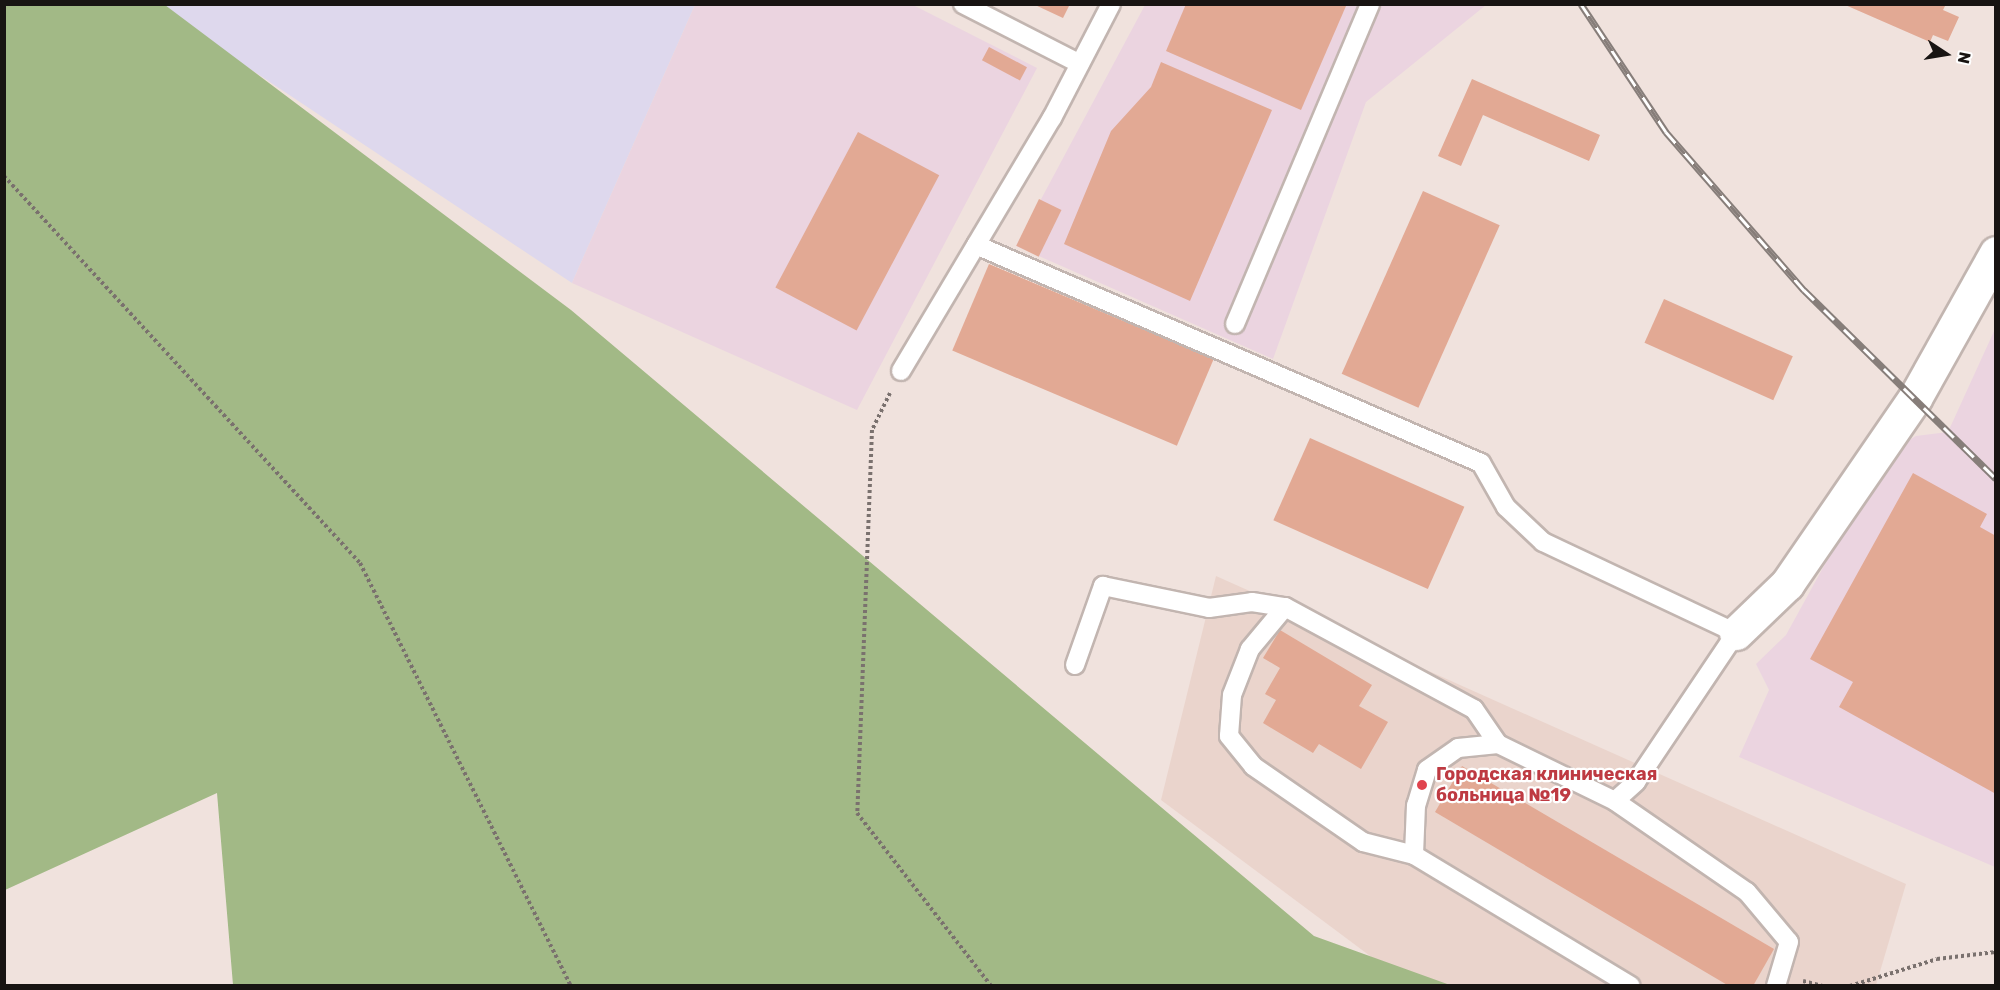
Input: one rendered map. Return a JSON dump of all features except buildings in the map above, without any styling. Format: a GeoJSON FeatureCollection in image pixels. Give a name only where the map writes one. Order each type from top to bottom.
{"type":"FeatureCollection","features":[{"type":"Feature","properties":{"kind":"street"},"geometry":{"type":"LineString","coordinates":[[1736,633],[1786,584],[1915,398],[1992,270]]}},
{"type":"Feature","properties":{"kind":"lane"},"geometry":{"type":"LineString","coordinates":[[963,4],[1080,64]]}},
{"type":"Feature","properties":{"kind":"lane"},"geometry":{"type":"LineString","coordinates":[[901,371],[1080,64],[1111,4]]}},
{"type":"Feature","properties":{"kind":"lane"},"geometry":{"type":"LineString","coordinates":[[1234,324],[1370,4]]}},
{"type":"Feature","properties":{"kind":"lane"},"geometry":{"type":"LineString","coordinates":[[976,245],[1481,464],[1506,507],[1543,542],[1736,633],[1636,782],[1615,801]]}},
{"type":"Feature","properties":{"kind":"lane"},"geometry":{"type":"LineString","coordinates":[[1075,665],[1103,586],[1209,608],[1252,602],[1285,607],[1474,710],[1498,744],[1615,801],[1747,892],[1790,942],[1776,986]]}},
{"type":"Feature","properties":{"kind":"lane"},"geometry":{"type":"LineString","coordinates":[[1285,607],[1250,649],[1232,695],[1229,736],[1253,766],[1320,816],[1363,842],[1414,855],[1631,986]]}},
{"type":"Feature","properties":{"kind":"lane"},"geometry":{"type":"LineString","coordinates":[[1414,855],[1416,805],[1427,770],[1458,748],[1498,744]]}},
{"type":"Feature","properties":{"kind":"path"},"geometry":{"type":"LineString","coordinates":[[4,176],[360,562],[571,986]]}},
{"type":"Feature","properties":{"kind":"path"},"geometry":{"type":"LineString","coordinates":[[901,371],[872,430],[857,813],[992,986]]}},
{"type":"Feature","properties":{"kind":"path"},"geometry":{"type":"LineString","coordinates":[[1850,986],[1936,959],[1995,952]]}},
{"type":"Feature","properties":{"kind":"shaded area"},"geometry":{"type":"Polygon","coordinates":[[[118,5],[695,5],[572,283],[205,39],[118,5]]]}},
{"type":"Feature","properties":{"kind":"shaded area"},"geometry":{"type":"Polygon","coordinates":[[[695,5],[913,5],[1037,68],[857,410],[572,283],[695,5]]]}},
{"type":"Feature","properties":{"kind":"shaded area"},"geometry":{"type":"Polygon","coordinates":[[[1145,5],[1486,5],[1366,102],[1273,359],[1016,246],[1145,5]]]}},
{"type":"Feature","properties":{"kind":"shaded area"},"geometry":{"type":"Polygon","coordinates":[[[1995,329],[1995,867],[1739,757],[1769,690],[1756,664],[1786,635],[1885,455],[1916,436],[1948,432],[1995,329]]]}},
{"type":"Feature","properties":{"kind":"shaded area","name":"Городская клиническая больница №19"},"geometry":{"type":"Polygon","coordinates":[[[1216,576],[1906,884],[1876,985],[1409,985],[1161,800],[1216,576]]]}},
{"type":"Feature","properties":{"kind":"green space"},"geometry":{"type":"Polygon","coordinates":[[[4,5],[165,5],[571,310],[1314,936],[1450,985],[233,985],[217,793],[5,890],[4,5]]]}},
{"type":"Feature","properties":{"kind":"railway"},"geometry":{"type":"LineString","coordinates":[[1581,4],[1666,132],[1804,290],[1996,479]]}},
{"type":"Feature","properties":{"kind":"place","name":"Городская клиническая больница №19"},"geometry":{"type":"Point","coordinates":[1422,785]}}]}
